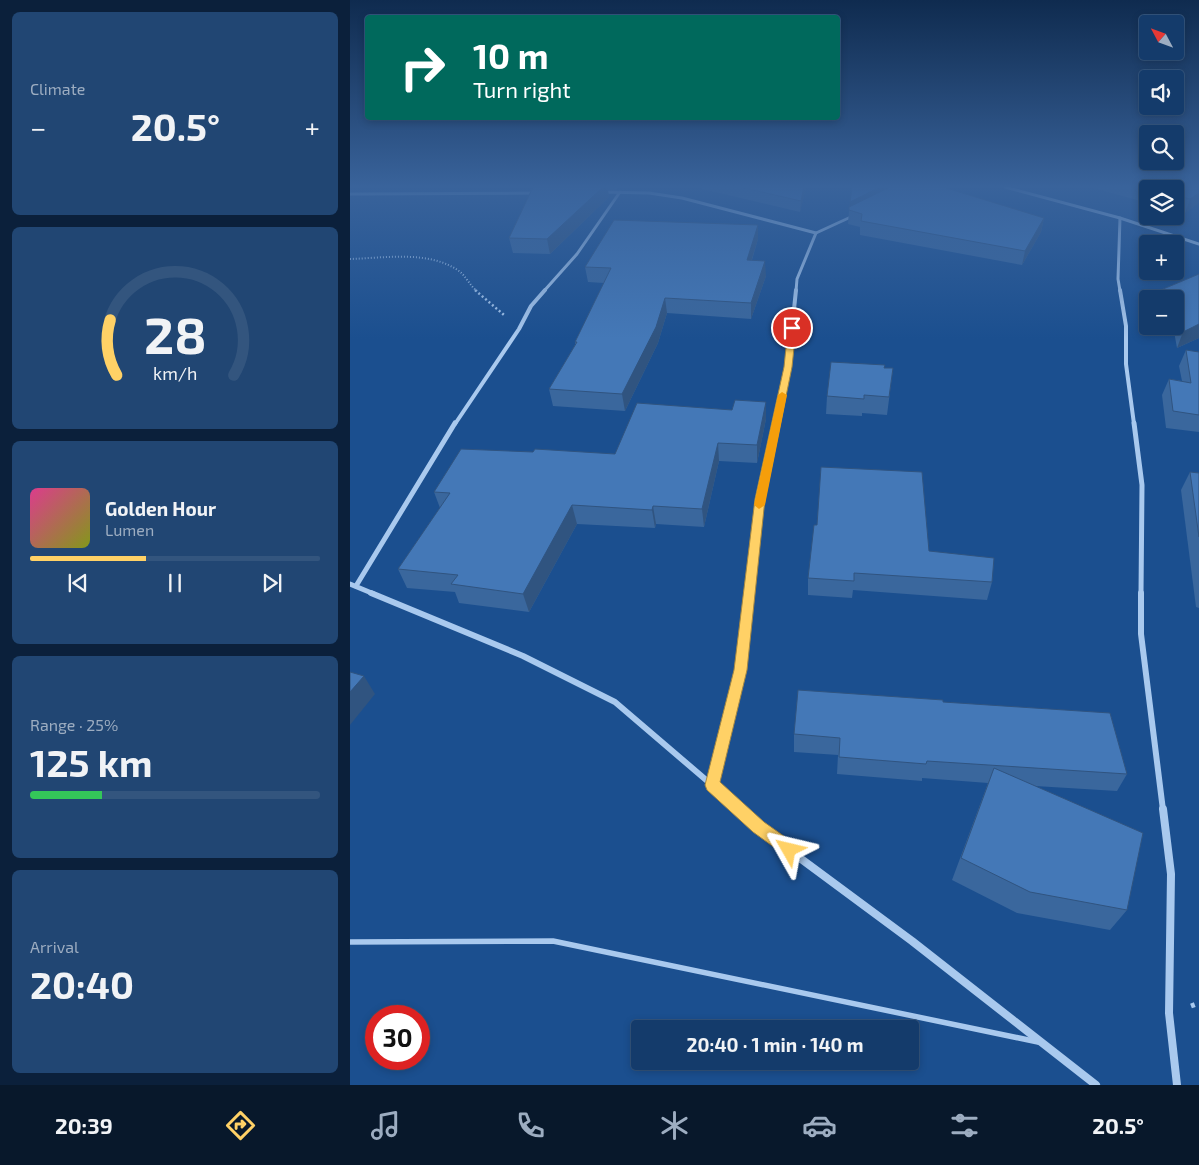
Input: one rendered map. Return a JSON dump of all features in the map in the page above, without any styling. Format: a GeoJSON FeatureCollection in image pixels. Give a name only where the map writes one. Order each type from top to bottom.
{"type":"FeatureCollection","features":[{"type":"Feature","properties":{"kind":"street"},"geometry":{"type":"LineString","coordinates":[[588,238],[531,306],[519,329],[448,434],[353,585],[523,656],[615,702],[758,827],[912,941],[1096,1085]]}},
{"type":"Feature","properties":{"kind":"street"},"geometry":{"type":"LineString","coordinates":[[712,785],[741,670],[760,499],[788,367],[797,279],[814,238]]}},
{"type":"Feature","properties":{"kind":"street"},"geometry":{"type":"LineString","coordinates":[[1119,238],[1118,279],[1126,326],[1126,364],[1142,485],[1141,634],[1171,874],[1169,1013],[1177,1085]]}},
{"type":"Feature","properties":{"kind":"street"},"geometry":{"type":"LineString","coordinates":[[1180,238],[1199,244]]}},
{"type":"Feature","properties":{"kind":"lane"},"geometry":{"type":"LineString","coordinates":[[350,942],[553,941],[1042,1043]]}},
{"type":"Feature","properties":{"kind":"path"},"geometry":{"type":"LineString","coordinates":[[350,259],[433,259],[441,262],[461,271],[469,284],[519,329]]}},
{"type":"Feature","properties":{"kind":"building"},"geometry":{"type":"Polygon","coordinates":[[[509,238],[548,238],[547,239],[509,238]]]}},
{"type":"Feature","properties":{"kind":"building"},"geometry":{"type":"Polygon","coordinates":[[[603,238],[754,238],[747,260],[765,261],[751,303],[665,298],[656,327],[622,394],[549,389],[577,342],[575,342],[611,268],[585,267],[603,238]]]}},
{"type":"Feature","properties":{"kind":"building"},"geometry":{"type":"Polygon","coordinates":[[[952,238],[1033,238],[1025,251],[952,238]]]}},
{"type":"Feature","properties":{"kind":"building"},"geometry":{"type":"Polygon","coordinates":[[[1199,274],[1199,324],[1184,332],[1184,290],[1161,290],[1199,274]]]}},
{"type":"Feature","properties":{"kind":"building"},"geometry":{"type":"Polygon","coordinates":[[[1186,350],[1199,352],[1199,415],[1173,411],[1169,379],[1191,383],[1186,350]]]}},
{"type":"Feature","properties":{"kind":"building"},"geometry":{"type":"Polygon","coordinates":[[[831,362],[885,365],[884,368],[893,368],[889,397],[864,395],[864,399],[827,396],[831,362]]]}},
{"type":"Feature","properties":{"kind":"building"},"geometry":{"type":"Polygon","coordinates":[[[735,400],[766,402],[757,445],[718,443],[702,509],[653,506],[652,510],[572,505],[523,594],[451,584],[458,575],[398,569],[450,493],[434,492],[461,449],[533,452],[535,449],[615,454],[637,403],[732,410],[735,400]]]}},
{"type":"Feature","properties":{"kind":"building"},"geometry":{"type":"Polygon","coordinates":[[[821,467],[922,472],[929,551],[994,558],[992,582],[854,573],[854,581],[808,578],[814,525],[817,525],[821,467]]]}},
{"type":"Feature","properties":{"kind":"building"},"geometry":{"type":"Polygon","coordinates":[[[1190,472],[1199,473],[1199,537],[1190,472]]]}},
{"type":"Feature","properties":{"kind":"building"},"geometry":{"type":"Polygon","coordinates":[[[350,672],[364,676],[350,692],[350,672]]]}},
{"type":"Feature","properties":{"kind":"building"},"geometry":{"type":"Polygon","coordinates":[[[798,690],[1110,713],[1127,774],[927,761],[926,764],[839,757],[840,738],[794,734],[798,690]]]}},
{"type":"Feature","properties":{"kind":"building"},"geometry":{"type":"Polygon","coordinates":[[[994,768],[1143,833],[1127,910],[1030,892],[961,858],[994,768]]]}},
{"type":"Feature","properties":{"kind":"slow traffic"},"geometry":{"type":"LineString","coordinates":[[759,505],[782,395]]}},
{"type":"Feature","properties":{"kind":"route"},"geometry":{"type":"LineString","coordinates":[[789,850],[758,827],[712,785],[741,670],[760,499],[788,367],[792,328]]}}]}
